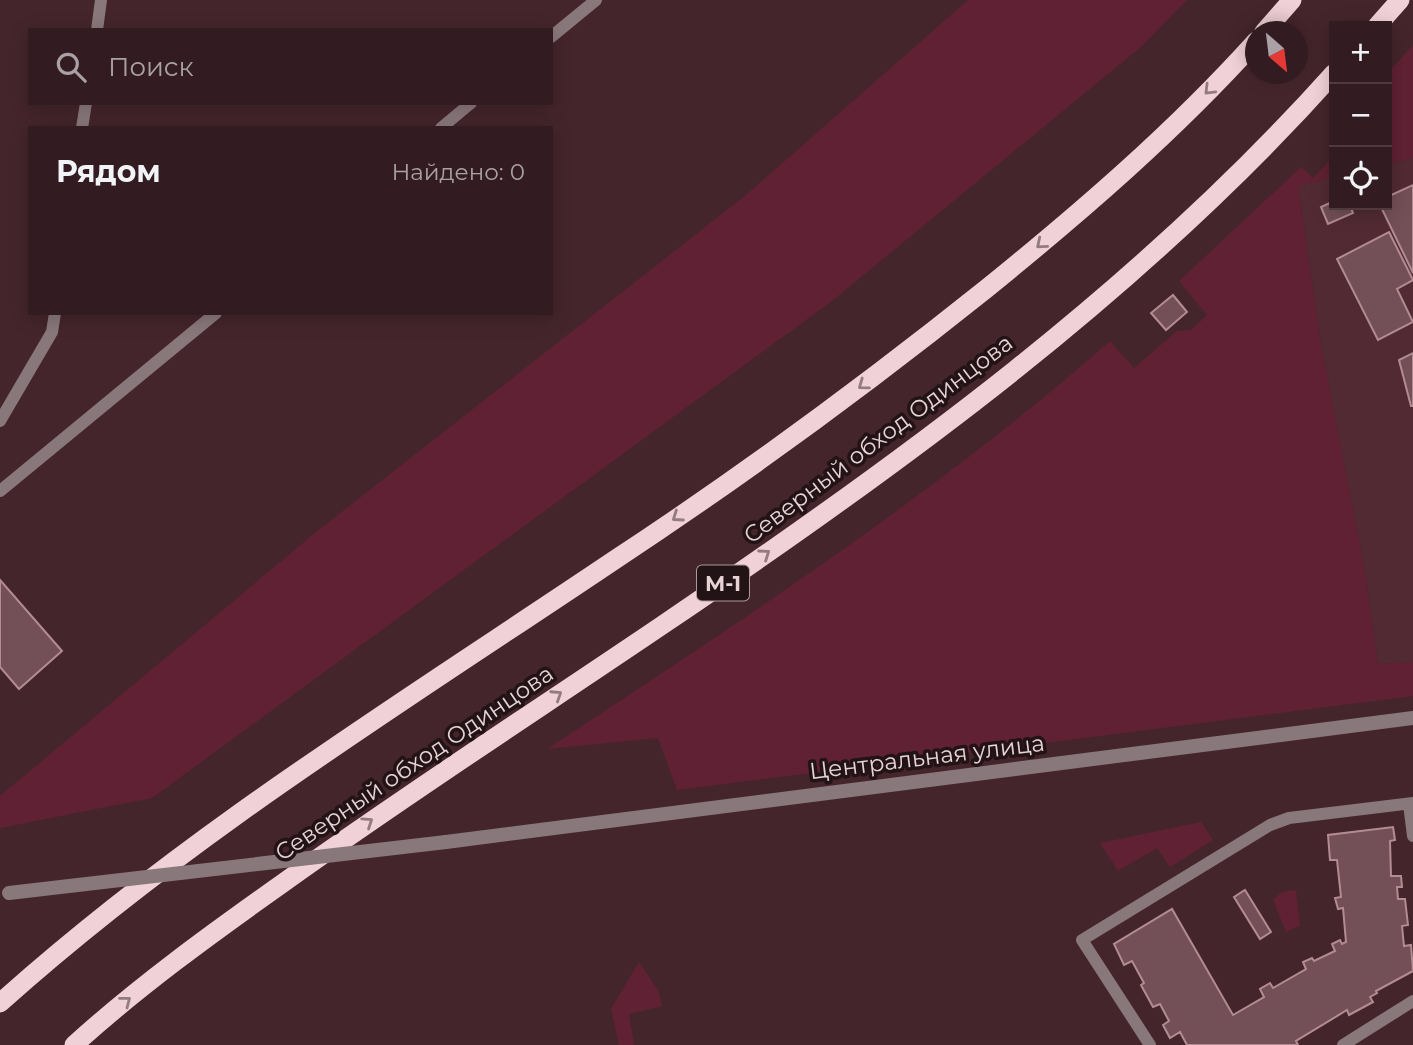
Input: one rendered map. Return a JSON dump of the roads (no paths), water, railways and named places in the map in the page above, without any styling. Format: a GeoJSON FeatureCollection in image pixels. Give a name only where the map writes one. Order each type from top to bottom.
{"type":"FeatureCollection","features":[{"type":"Feature","properties":{"kind":"highway"},"geometry":{"type":"LineString","coordinates":[[1274,21],[1292,0]]}},
{"type":"Feature","properties":{"kind":"highway"},"geometry":{"type":"LineString","coordinates":[[1381,21],[1399,0]]}},
{"type":"Feature","properties":{"kind":"highway"},"geometry":{"type":"LineString","coordinates":[[0,1003],[50,959],[174,862],[307,766],[616,560],[776,449],[900,358],[1122,175],[1245,52]]}},
{"type":"Feature","properties":{"kind":"highway","name":"Северный обход Одинцова"},"geometry":{"type":"LineString","coordinates":[[74,1045],[101,1020],[211,934],[343,840],[823,514],[948,422],[1176,235],[1288,124],[1329,79]]}},
{"type":"Feature","properties":{"kind":"street","name":"Центральная улица"},"geometry":{"type":"LineString","coordinates":[[5,894],[446,842],[1413,718]]}},
{"type":"Feature","properties":{"kind":"lane"},"geometry":{"type":"LineString","coordinates":[[97,28],[101,0]]}},
{"type":"Feature","properties":{"kind":"lane"},"geometry":{"type":"LineString","coordinates":[[553,35],[596,0]]}},
{"type":"Feature","properties":{"kind":"lane"},"geometry":{"type":"LineString","coordinates":[[82,126],[86,105]]}},
{"type":"Feature","properties":{"kind":"lane"},"geometry":{"type":"LineString","coordinates":[[443,126],[469,105]]}},
{"type":"Feature","properties":{"kind":"lane"},"geometry":{"type":"LineString","coordinates":[[0,421],[52,332],[55,315]]}},
{"type":"Feature","properties":{"kind":"lane"},"geometry":{"type":"LineString","coordinates":[[0,491],[214,315]]}},
{"type":"Feature","properties":{"kind":"lane"},"geometry":{"type":"LineString","coordinates":[[1150,1045],[1082,940],[1270,825],[1289,818],[1411,803],[1413,836]]}},
{"type":"Feature","properties":{"kind":"lane"},"geometry":{"type":"LineString","coordinates":[[1343,1045],[1413,1001]]}}]}
